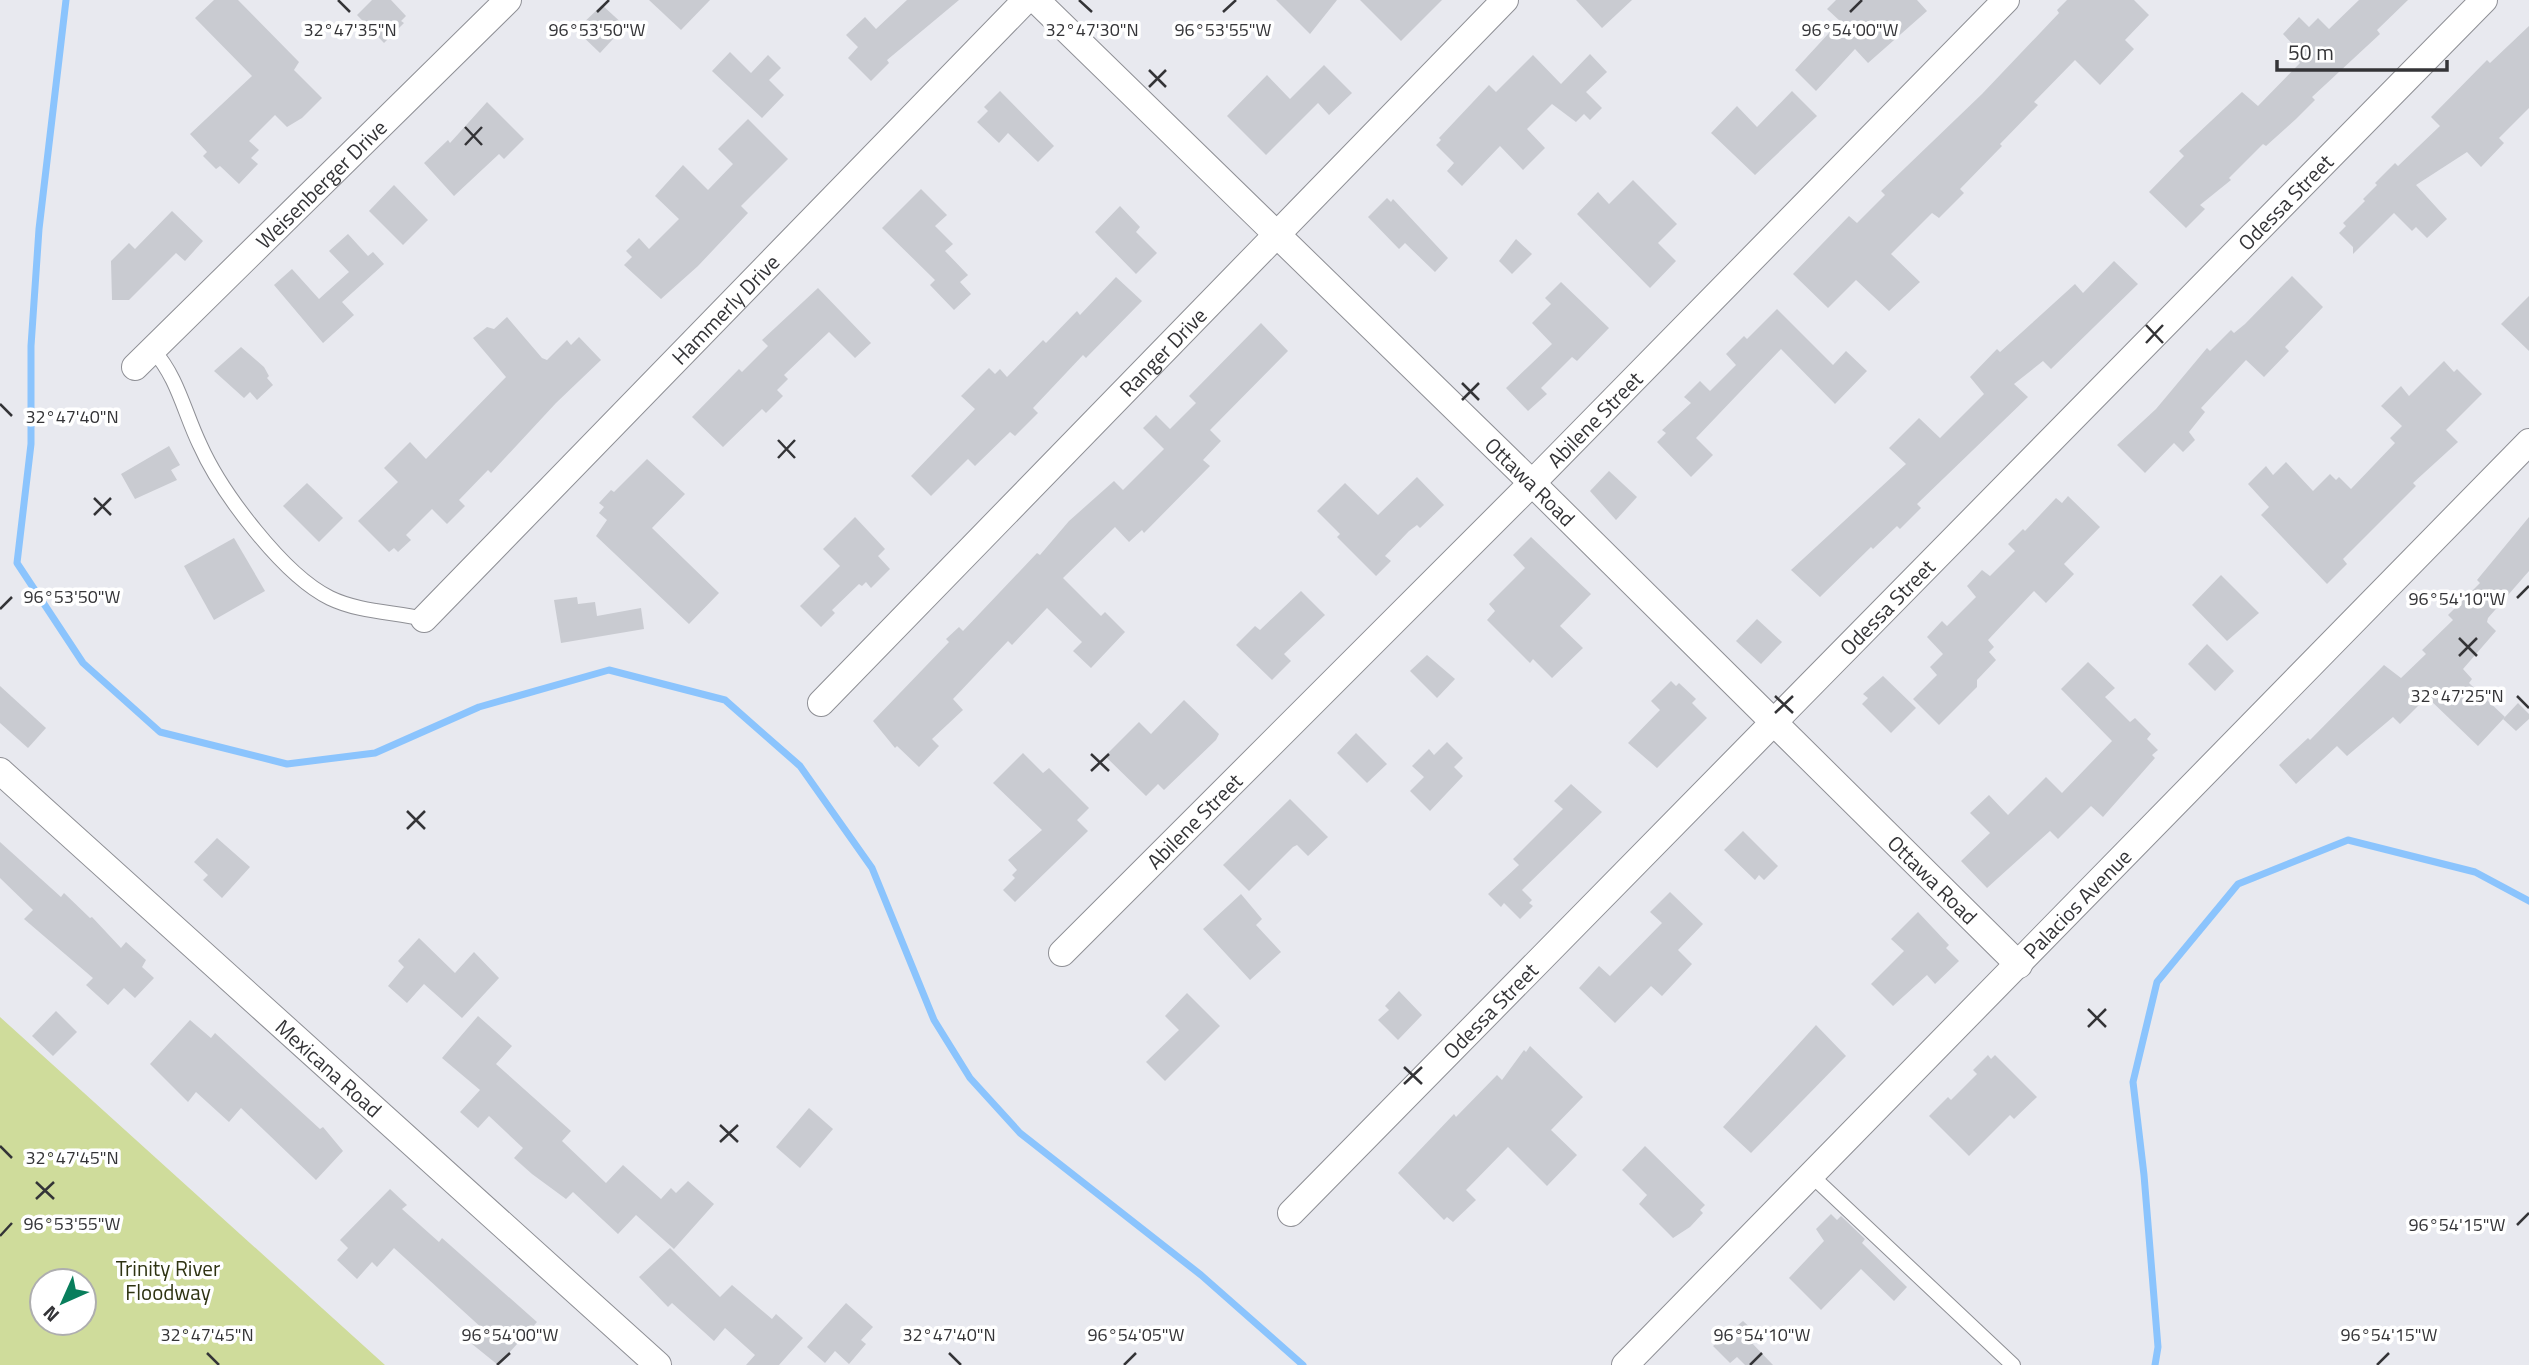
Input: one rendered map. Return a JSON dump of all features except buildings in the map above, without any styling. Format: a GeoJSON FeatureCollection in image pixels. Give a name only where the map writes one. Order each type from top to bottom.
{"type":"FeatureCollection","features":[{"type":"Feature","properties":{"kind":"street","name":"Weisenberger Drive"},"geometry":{"type":"LineString","coordinates":[[144,359],[508,0]]}},
{"type":"Feature","properties":{"kind":"street","name":"Hammerly Drive"},"geometry":{"type":"LineString","coordinates":[[424,619],[1026,0]]}},
{"type":"Feature","properties":{"kind":"street","name":"Ottawa Road"},"geometry":{"type":"LineString","coordinates":[[1036,0],[1532,483],[2019,965]]}},
{"type":"Feature","properties":{"kind":"street","name":"Ranger Drive"},"geometry":{"type":"LineString","coordinates":[[821,703],[1505,0]]}},
{"type":"Feature","properties":{"kind":"street","name":"Abilene Street"},"geometry":{"type":"LineString","coordinates":[[1062,953],[1532,483],[2006,0]]}},
{"type":"Feature","properties":{"kind":"street","name":"Odessa Street"},"geometry":{"type":"LineString","coordinates":[[1291,1213],[1775,724],[2484,0]]}},
{"type":"Feature","properties":{"kind":"street","name":"Palacios Avenue"},"geometry":{"type":"LineString","coordinates":[[1625,1365],[2529,442]]}},
{"type":"Feature","properties":{"kind":"street","name":"Mexicana Road"},"geometry":{"type":"LineString","coordinates":[[0,771],[658,1365]]}},
{"type":"Feature","properties":{"kind":"lane"},"geometry":{"type":"LineString","coordinates":[[144,359],[166,365],[184,401],[199,444],[224,488],[259,535],[329,597],[364,608],[424,619]]}},
{"type":"Feature","properties":{"kind":"lane"},"geometry":{"type":"LineString","coordinates":[[1811,1175],[2013,1365]]}},
{"type":"Feature","properties":{"kind":"green space","name":"Trinity River Floodway"},"geometry":{"type":"Polygon","coordinates":[[[0,1017],[385,1365],[0,1365],[0,1017]]]}},
{"type":"Feature","properties":{"kind":"waterway"},"geometry":{"type":"LineString","coordinates":[[66,0],[39,229],[31,346],[31,444],[17,563],[83,663],[160,732],[287,764],[375,753],[479,707],[609,670],[725,700],[800,766],[872,868],[934,1020],[970,1078],[1020,1133],[1201,1275],[1303,1365]]}},
{"type":"Feature","properties":{"kind":"waterway"},"geometry":{"type":"LineString","coordinates":[[2155,1365],[2158,1347],[2144,1175],[2133,1082],[2157,982],[2238,884],[2348,840],[2475,872],[2529,901]]}}]}
